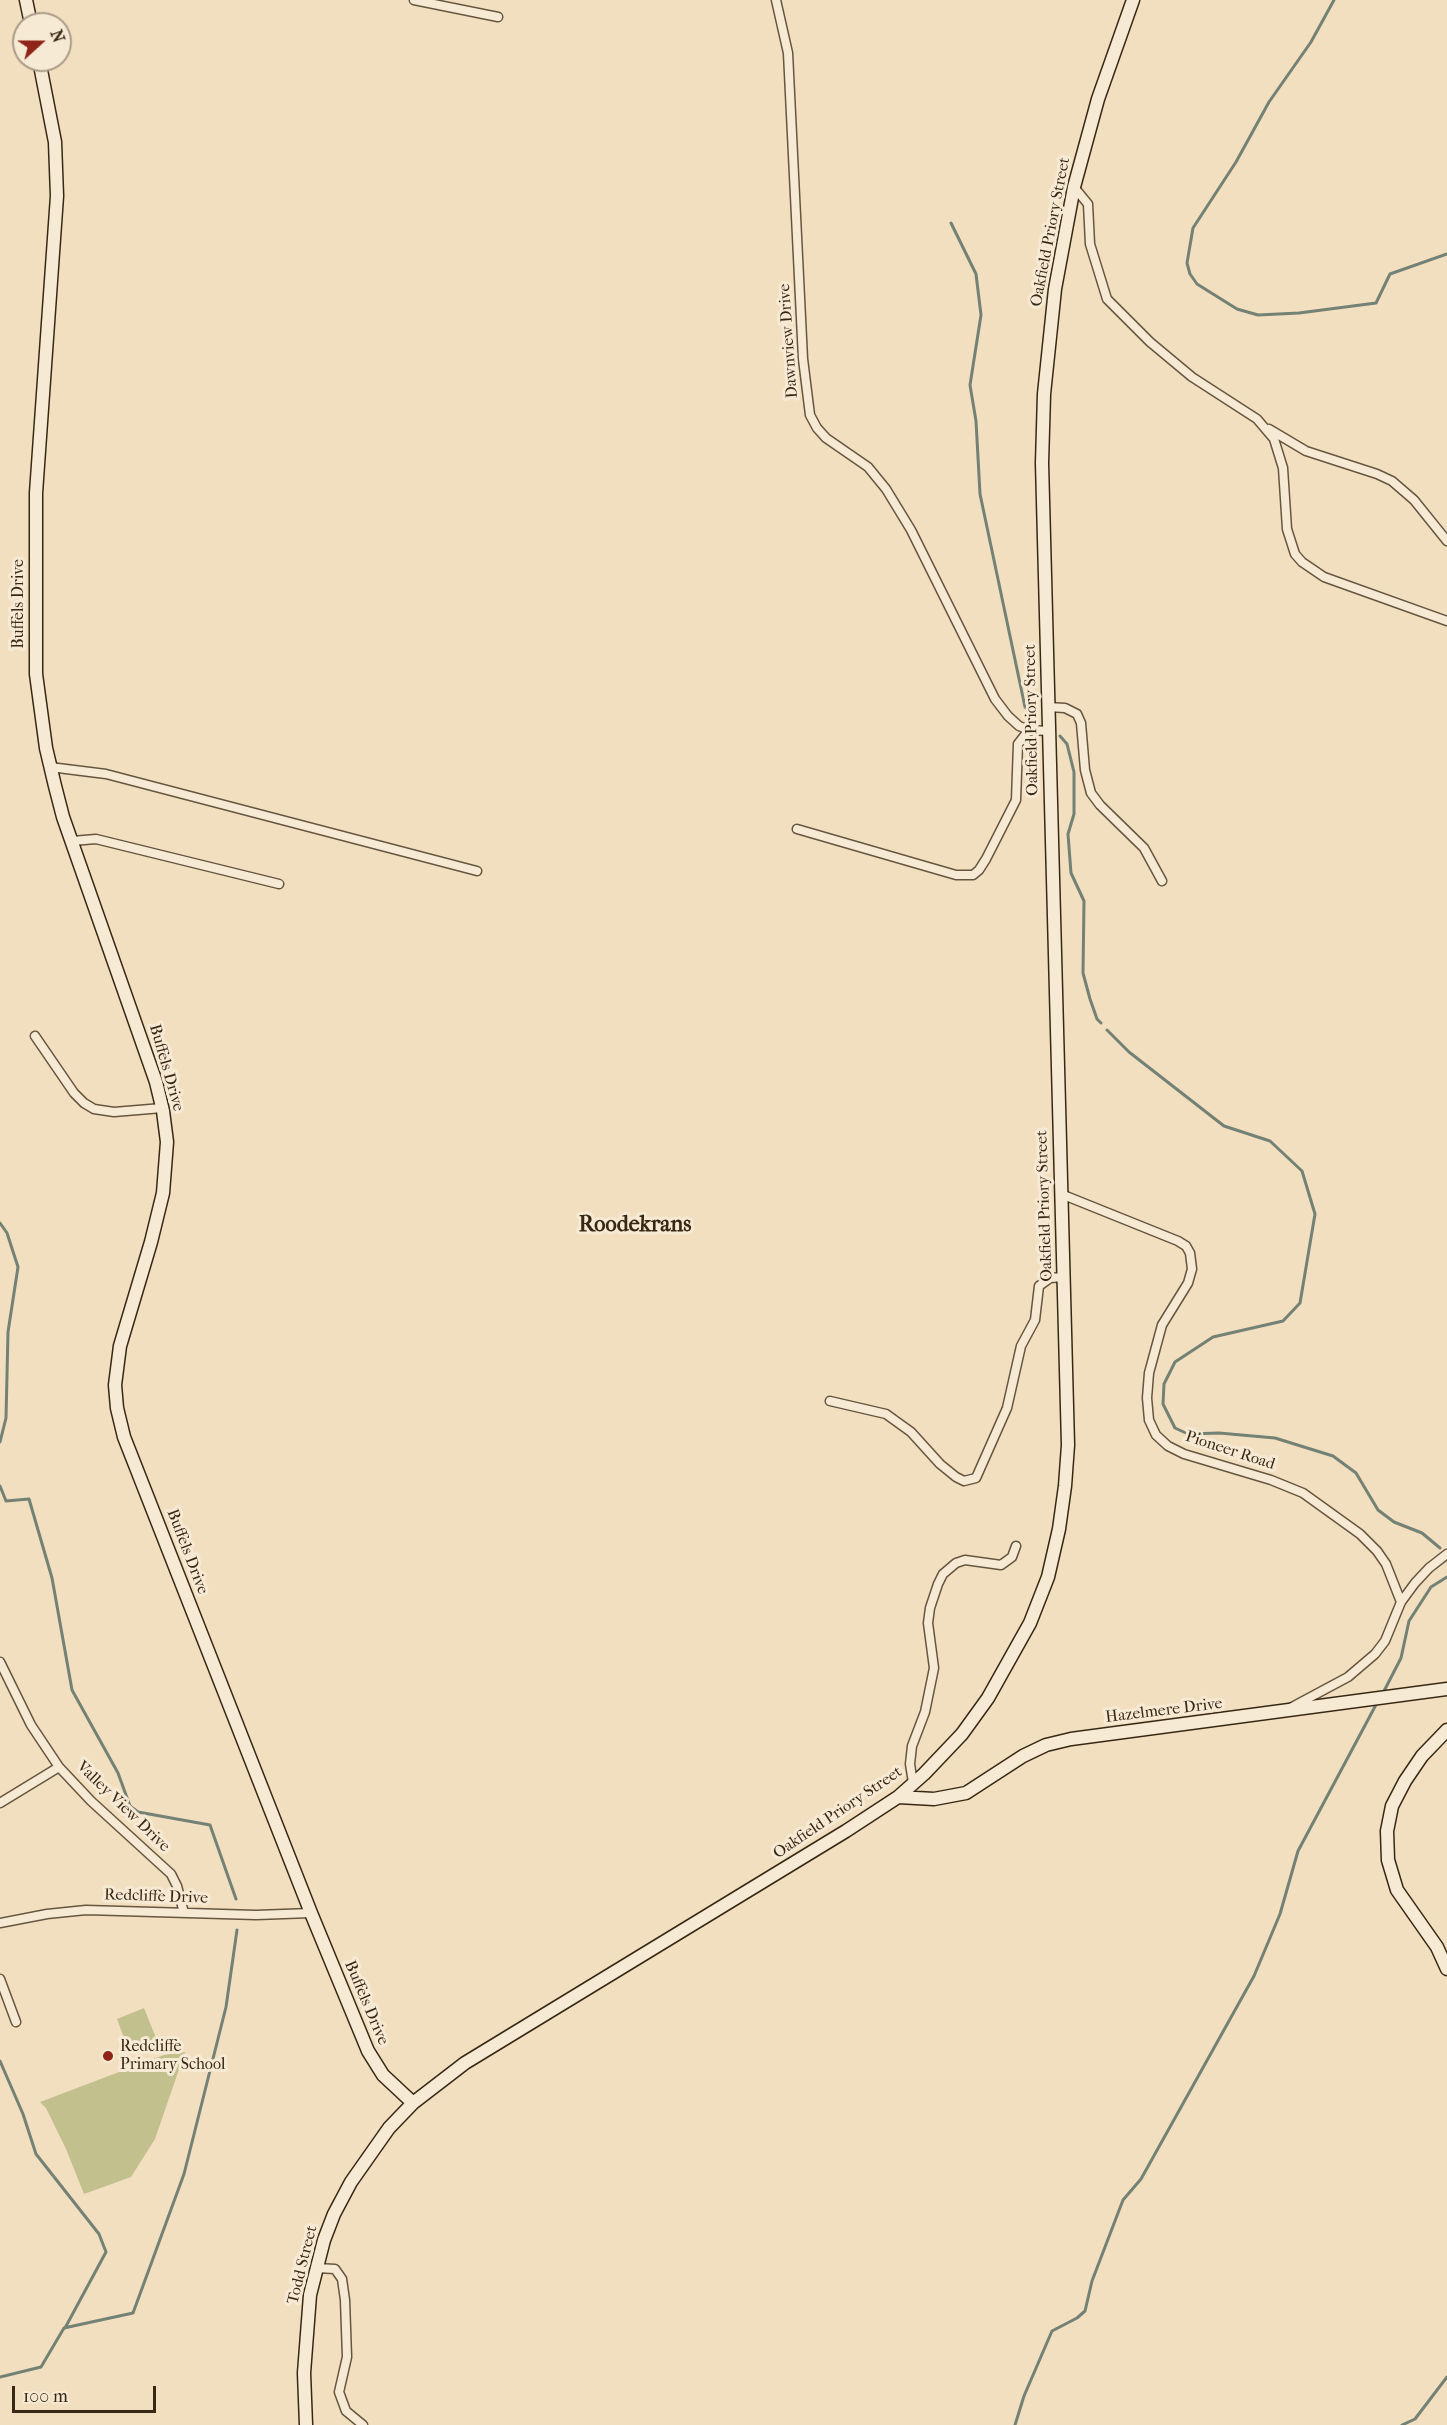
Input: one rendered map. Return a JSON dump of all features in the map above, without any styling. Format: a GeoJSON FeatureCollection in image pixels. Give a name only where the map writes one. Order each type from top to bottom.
{"type":"FeatureCollection","features":[{"type":"Feature","properties":{"kind":"street"},"geometry":{"type":"LineString","coordinates":[[414,0],[498,17]]}},
{"type":"Feature","properties":{"kind":"street","name":"Dawnview Drive"},"geometry":{"type":"LineString","coordinates":[[776,0],[788,53],[803,359],[810,415],[826,438],[868,467],[886,489],[911,530],[995,699],[1008,716],[1019,726],[1029,730]]}},
{"type":"Feature","properties":{"kind":"street","name":"Oakfield Priory Street"},"geometry":{"type":"LineString","coordinates":[[413,2103],[465,2063],[898,1797],[962,1734],[988,1698],[1030,1623],[1048,1577],[1059,1529],[1068,1445],[1042,463],[1044,394],[1055,289],[1074,187],[1098,99],[1133,0]]}},
{"type":"Feature","properties":{"kind":"street","name":"Buffels Drive"},"geometry":{"type":"LineString","coordinates":[[42,72],[51,117],[57,196],[36,493],[36,674],[50,767],[72,841],[142,1041],[162,1108],[167,1142],[163,1193],[120,1346],[115,1385],[117,1408],[124,1437],[311,1913],[375,2065],[413,2103]]}},
{"type":"Feature","properties":{"kind":"street"},"geometry":{"type":"LineString","coordinates":[[1074,187],[1088,204],[1089,244],[1107,299],[1150,342],[1192,377],[1306,451],[1392,481],[1414,500],[1447,541]]}},
{"type":"Feature","properties":{"kind":"street"},"geometry":{"type":"LineString","coordinates":[[1266,427],[1280,455],[1287,529],[1295,554],[1302,562],[1324,577],[1447,621]]}},
{"type":"Feature","properties":{"kind":"street"},"geometry":{"type":"LineString","coordinates":[[1048,707],[1065,708],[1077,714],[1081,723],[1085,770],[1091,793],[1100,806],[1144,848],[1162,881]]}},
{"type":"Feature","properties":{"kind":"street"},"geometry":{"type":"LineString","coordinates":[[797,829],[956,875],[973,875],[986,859],[1016,800],[1018,744],[1029,730],[1049,730]]}},
{"type":"Feature","properties":{"kind":"street"},"geometry":{"type":"LineString","coordinates":[[50,767],[106,774],[477,871]]}},
{"type":"Feature","properties":{"kind":"street"},"geometry":{"type":"LineString","coordinates":[[72,841],[96,839],[279,884]]}},
{"type":"Feature","properties":{"kind":"street"},"geometry":{"type":"LineString","coordinates":[[35,1036],[74,1093],[94,1109],[104,1112],[125,1112],[162,1108]]}},
{"type":"Feature","properties":{"kind":"street","name":"Pioneer Road"},"geometry":{"type":"LineString","coordinates":[[1061,1194],[1178,1241],[1186,1246],[1190,1253],[1192,1269],[1188,1283],[1162,1325],[1149,1373],[1147,1398],[1149,1420],[1156,1435],[1168,1446],[1184,1454],[1271,1480],[1319,1504],[1360,1534],[1377,1551],[1386,1564],[1401,1602]]}},
{"type":"Feature","properties":{"kind":"street"},"geometry":{"type":"LineString","coordinates":[[830,1401],[886,1414],[911,1432],[940,1464],[956,1477],[964,1481],[976,1478],[1007,1408],[1021,1346],[1035,1320],[1039,1286],[1050,1278],[1063,1276]]}},
{"type":"Feature","properties":{"kind":"street"},"geometry":{"type":"LineString","coordinates":[[914,1783],[910,1764],[912,1746],[925,1712],[934,1668],[928,1623],[938,1584],[943,1574],[956,1563],[965,1560],[1001,1565],[1012,1557],[1017,1546]]}},
{"type":"Feature","properties":{"kind":"street"},"geometry":{"type":"LineString","coordinates":[[1282,1712],[1348,1677],[1362,1667],[1385,1641],[1401,1602],[1429,1568],[1447,1554]]}},
{"type":"Feature","properties":{"kind":"street","name":"Valley View Drive"},"geometry":{"type":"LineString","coordinates":[[0,1662],[32,1725],[59,1767],[91,1801],[171,1874],[177,1886],[184,1913]]}},
{"type":"Feature","properties":{"kind":"street","name":"Hazelmere Drive"},"geometry":{"type":"LineString","coordinates":[[898,1797],[934,1799],[966,1793],[1023,1756],[1046,1745],[1071,1739],[1447,1689]]}},
{"type":"Feature","properties":{"kind":"street"},"geometry":{"type":"LineString","coordinates":[[1447,1730],[1422,1756],[1405,1781],[1392,1806],[1387,1831],[1388,1860],[1397,1890],[1437,1947],[1447,1969]]}},
{"type":"Feature","properties":{"kind":"street"},"geometry":{"type":"LineString","coordinates":[[0,1803],[59,1767]]}},
{"type":"Feature","properties":{"kind":"street","name":"Redcliffe Drive"},"geometry":{"type":"LineString","coordinates":[[0,1923],[47,1914],[86,1910],[311,1913]]}},
{"type":"Feature","properties":{"kind":"street"},"geometry":{"type":"LineString","coordinates":[[0,1979],[16,2022]]}},
{"type":"Feature","properties":{"kind":"street","name":"Todd Street"},"geometry":{"type":"LineString","coordinates":[[306,2425],[306,2335],[310,2295],[330,2223],[351,2182],[383,2136],[413,2103]]}},
{"type":"Feature","properties":{"kind":"street"},"geometry":{"type":"LineString","coordinates":[[316,2268],[334,2269],[342,2279],[347,2357],[339,2392],[346,2411],[363,2425]]}},
{"type":"Feature","properties":{"kind":"shaded area"},"geometry":{"type":"Polygon","coordinates":[[[144,2008],[158,2043],[130,2054],[117,2019],[144,2008]]]}},
{"type":"Feature","properties":{"kind":"shaded area"},"geometry":{"type":"Polygon","coordinates":[[[185,2052],[155,2139],[131,2177],[84,2194],[66,2149],[46,2108],[40,2102],[164,2055],[185,2052]]]}},
{"type":"Feature","properties":{"kind":"waterway"},"geometry":{"type":"LineString","coordinates":[[1334,0],[1311,42],[1269,102],[1236,162],[1193,228],[1187,263],[1190,274],[1197,284],[1237,309],[1258,315],[1299,313],[1376,303],[1390,274],[1447,254]]}},
{"type":"Feature","properties":{"kind":"waterway"},"geometry":{"type":"LineString","coordinates":[[951,223],[976,274],[981,315],[970,385],[976,421],[980,494],[1025,707],[1031,712]]}},
{"type":"Feature","properties":{"kind":"waterway"},"geometry":{"type":"LineString","coordinates":[[1060,736],[1067,744],[1074,772],[1074,814],[1068,834],[1071,873],[1084,901],[1083,973],[1097,1019],[1101,1023]]}},
{"type":"Feature","properties":{"kind":"waterway"},"geometry":{"type":"LineString","coordinates":[[1107,1030],[1129,1052],[1224,1126],[1270,1141],[1302,1171],[1315,1214],[1300,1303],[1283,1321],[1213,1337],[1175,1362],[1164,1384],[1163,1404],[1175,1428],[1188,1434],[1219,1433],[1275,1438],[1333,1456],[1356,1473],[1378,1510],[1394,1522],[1422,1533],[1440,1548]]}},
{"type":"Feature","properties":{"kind":"waterway"},"geometry":{"type":"LineString","coordinates":[[0,1223],[7,1233],[18,1267],[8,1332],[6,1418],[0,1442]]}},
{"type":"Feature","properties":{"kind":"waterway"},"geometry":{"type":"LineString","coordinates":[[0,1486],[6,1501],[29,1499],[52,1578],[72,1690],[118,1773],[130,1806],[138,1812],[210,1825],[236,1899]]}},
{"type":"Feature","properties":{"kind":"waterway"},"geometry":{"type":"LineString","coordinates":[[1383,1693],[1401,1658],[1409,1621],[1431,1587],[1447,1577]]}},
{"type":"Feature","properties":{"kind":"waterway"},"geometry":{"type":"LineString","coordinates":[[1015,2425],[1024,2396],[1052,2331],[1077,2318],[1085,2311],[1092,2281],[1123,2200],[1141,2179],[1254,1976],[1280,1914],[1298,1851],[1378,1701]]}},
{"type":"Feature","properties":{"kind":"waterway"},"geometry":{"type":"LineString","coordinates":[[0,2377],[41,2367],[64,2328],[133,2313],[184,2174],[226,2007],[237,1930]]}},
{"type":"Feature","properties":{"kind":"waterway"},"geometry":{"type":"LineString","coordinates":[[0,2061],[23,2114],[36,2154],[99,2234],[106,2252],[65,2328]]}},
{"type":"Feature","properties":{"kind":"waterway"},"geometry":{"type":"LineString","coordinates":[[1402,2425],[1415,2419],[1447,2377]]}},
{"type":"Feature","properties":{"kind":"place","name":"Redcliffe Primary School"},"geometry":{"type":"Point","coordinates":[108,2056]}},
{"type":"Feature","properties":{"kind":"district","name":"Roodekrans"},"geometry":{"type":"Point","coordinates":[635,1226]}}]}
